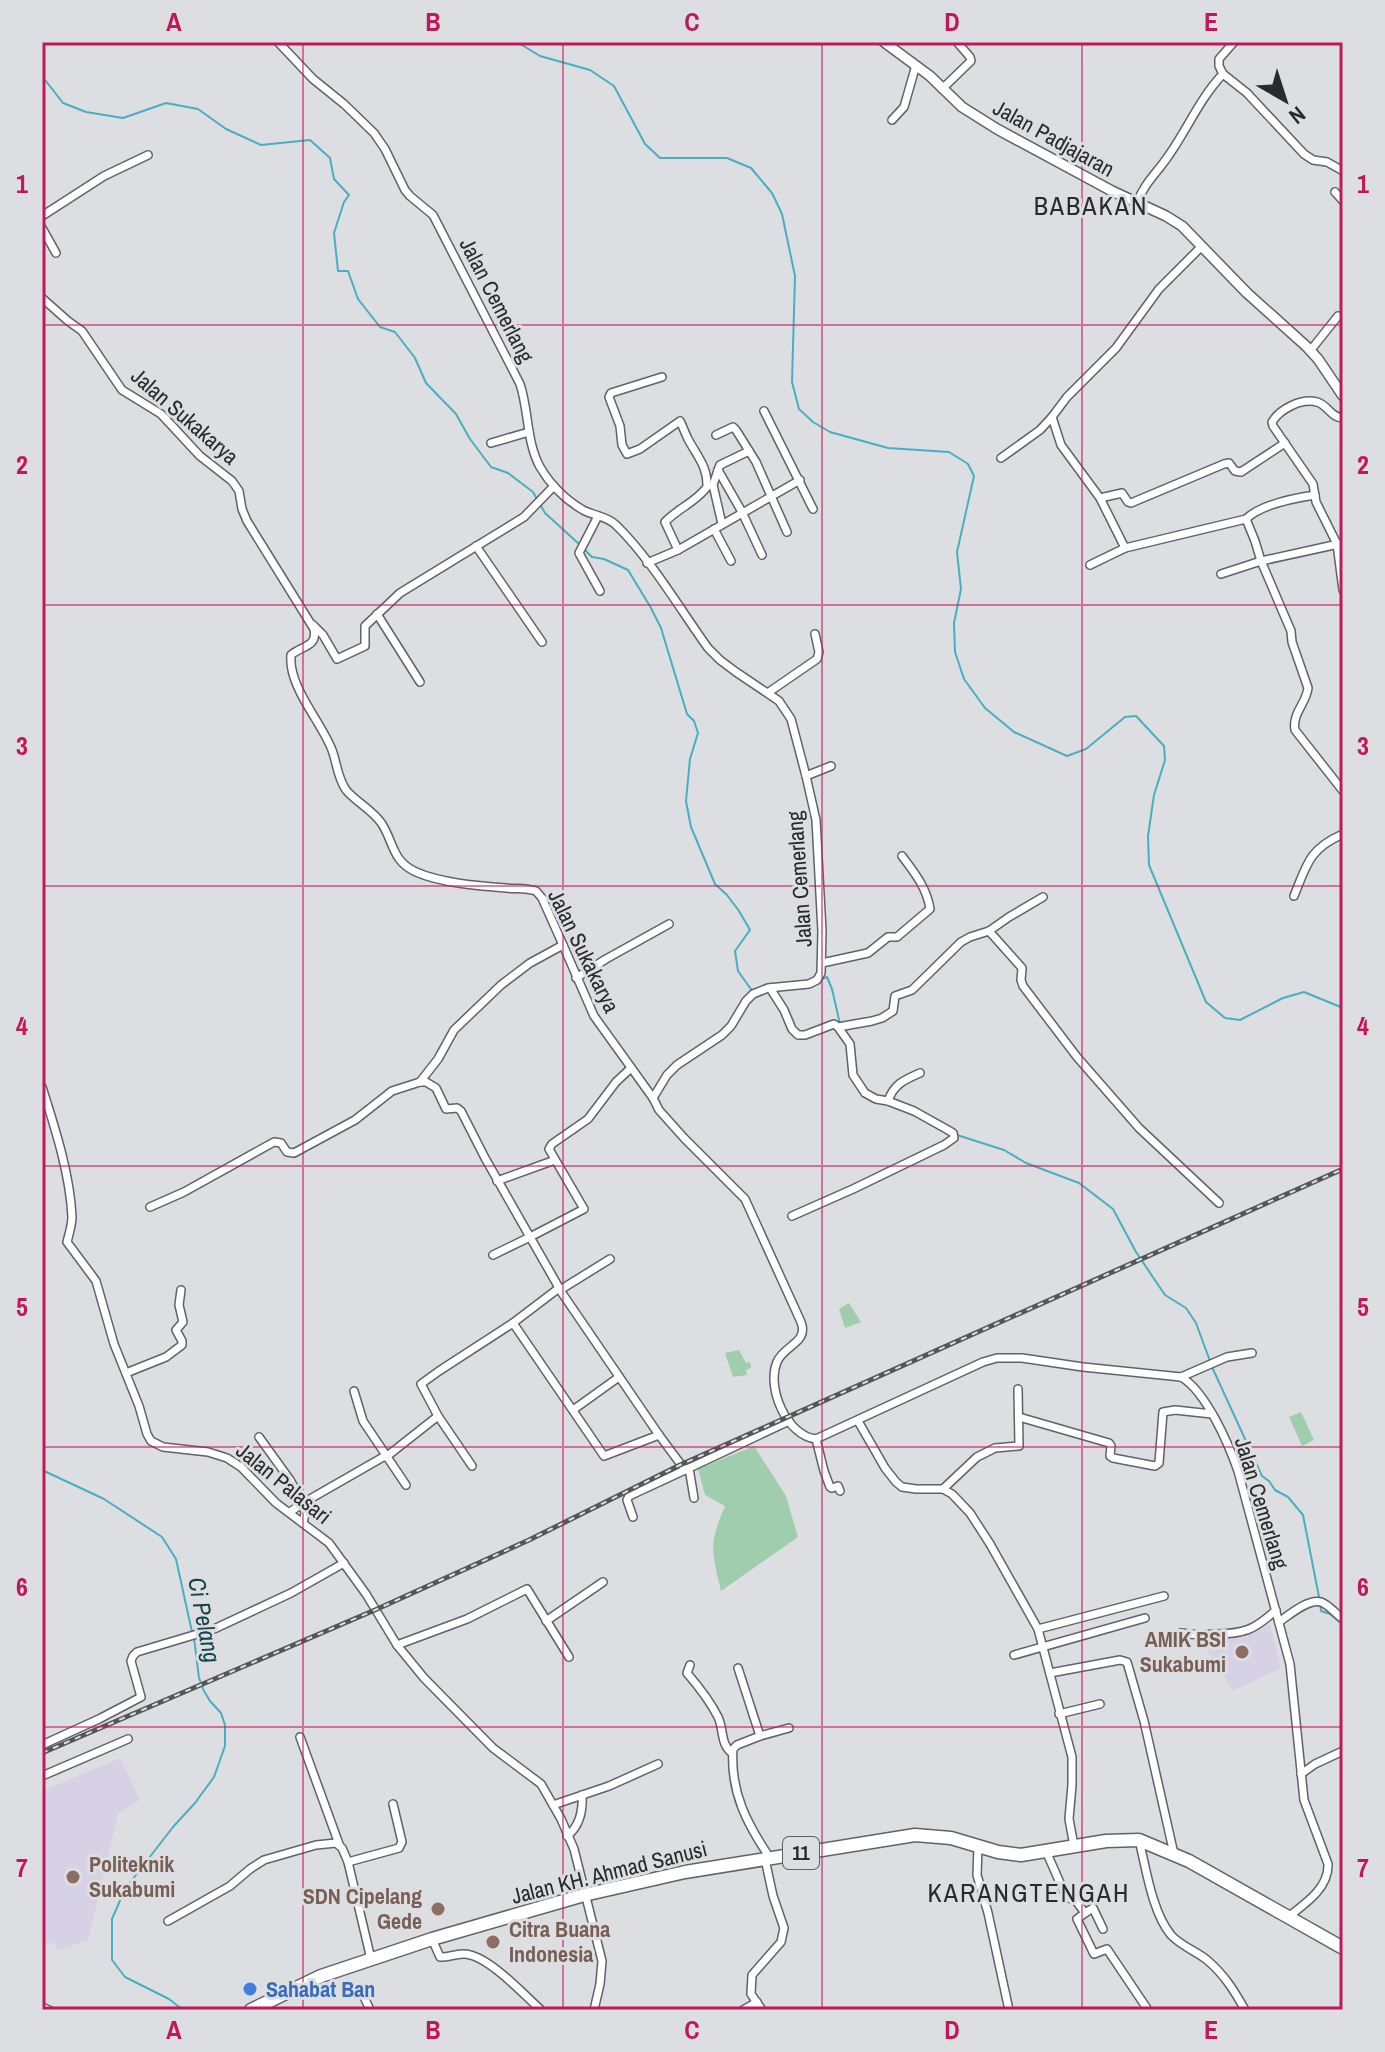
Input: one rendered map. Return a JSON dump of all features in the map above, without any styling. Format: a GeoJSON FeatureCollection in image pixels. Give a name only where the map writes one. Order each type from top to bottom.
{"type":"FeatureCollection","features":[{"type":"Feature","properties":{"kind":"highway","name":"Jalan KH. Ahmad Sanusi"},"geometry":{"type":"LineString","coordinates":[[251,2010],[321,1976],[432,1939],[584,1895],[672,1874],[915,1835],[951,1838],[998,1852],[1021,1855],[1114,1840],[1139,1840],[1200,1867],[1343,1948]]}},
{"type":"Feature","properties":{"kind":"street","name":"Jalan Cemerlang"},"geometry":{"type":"LineString","coordinates":[[278,42],[313,79],[374,133],[405,190],[433,215],[520,384],[529,432],[540,466],[554,486],[582,509],[613,521],[708,648],[736,672],[769,692],[791,719],[816,820],[822,963],[820,977],[809,984],[770,988]]}},
{"type":"Feature","properties":{"kind":"street","name":"Jalan Padjajaran"},"geometry":{"type":"LineString","coordinates":[[884,42],[930,76],[962,107],[997,129],[1182,226],[1256,302],[1310,351],[1343,396]]}},
{"type":"Feature","properties":{"kind":"street"},"geometry":{"type":"LineString","coordinates":[[942,89],[971,61],[957,42]]}},
{"type":"Feature","properties":{"kind":"street"},"geometry":{"type":"LineString","coordinates":[[1234,42],[1219,59],[1223,74],[1247,93],[1304,154],[1343,171]]}},
{"type":"Feature","properties":{"kind":"street"},"geometry":{"type":"LineString","coordinates":[[892,120],[904,107],[916,65]]}},
{"type":"Feature","properties":{"kind":"street"},"geometry":{"type":"LineString","coordinates":[[1137,203],[1141,191],[1168,157],[1198,105],[1223,74]]}},
{"type":"Feature","properties":{"kind":"street"},"geometry":{"type":"LineString","coordinates":[[44,212],[104,176],[148,155]]}},
{"type":"Feature","properties":{"kind":"street"},"geometry":{"type":"LineString","coordinates":[[1335,192],[1343,201]]}},
{"type":"Feature","properties":{"kind":"street"},"geometry":{"type":"LineString","coordinates":[[42,228],[56,253]]}},
{"type":"Feature","properties":{"kind":"street"},"geometry":{"type":"LineString","coordinates":[[1001,458],[1040,430],[1067,397],[1116,348],[1165,283],[1202,246]]}},
{"type":"Feature","properties":{"kind":"street","name":"Jalan Sukakarya"},"geometry":{"type":"LineString","coordinates":[[42,298],[82,331],[122,390],[161,414],[200,456],[237,486],[247,521],[313,625],[314,641],[291,655],[294,678],[330,747],[342,782],[383,825],[398,858],[411,869],[434,877],[481,886],[534,890],[542,898],[594,1016],[653,1098]]}},
{"type":"Feature","properties":{"kind":"street"},"geometry":{"type":"LineString","coordinates":[[1310,351],[1338,316]]}},
{"type":"Feature","properties":{"kind":"street"},"geometry":{"type":"LineString","coordinates":[[662,377],[611,393],[609,397],[627,454],[640,449],[680,421],[701,459],[707,487],[665,522],[678,550]]}},
{"type":"Feature","properties":{"kind":"street"},"geometry":{"type":"LineString","coordinates":[[1343,418],[1336,417],[1318,402],[1293,405],[1279,412],[1272,422],[1307,473],[1313,484],[1316,502],[1340,543],[1343,590]]}},
{"type":"Feature","properties":{"kind":"street"},"geometry":{"type":"LineString","coordinates":[[764,411],[813,509]]}},
{"type":"Feature","properties":{"kind":"street"},"geometry":{"type":"LineString","coordinates":[[1052,417],[1061,445],[1100,498],[1125,548]]}},
{"type":"Feature","properties":{"kind":"street"},"geometry":{"type":"LineString","coordinates":[[716,435],[733,427],[772,495],[787,532]]}},
{"type":"Feature","properties":{"kind":"street"},"geometry":{"type":"LineString","coordinates":[[491,443],[529,432]]}},
{"type":"Feature","properties":{"kind":"street"},"geometry":{"type":"LineString","coordinates":[[1100,498],[1122,493],[1130,503],[1229,463],[1235,471],[1241,472],[1285,443]]}},
{"type":"Feature","properties":{"kind":"street"},"geometry":{"type":"LineString","coordinates":[[722,524],[713,485],[718,470],[720,465],[749,451]]}},
{"type":"Feature","properties":{"kind":"street"},"geometry":{"type":"LineString","coordinates":[[718,470],[762,555]]}},
{"type":"Feature","properties":{"kind":"street"},"geometry":{"type":"LineString","coordinates":[[647,563],[678,550],[800,480]]}},
{"type":"Feature","properties":{"kind":"street"},"geometry":{"type":"LineString","coordinates":[[313,625],[338,659],[365,646],[365,626],[400,593],[524,517],[554,486]]}},
{"type":"Feature","properties":{"kind":"street"},"geometry":{"type":"LineString","coordinates":[[1090,565],[1125,548],[1246,519],[1280,503],[1315,495]]}},
{"type":"Feature","properties":{"kind":"street"},"geometry":{"type":"LineString","coordinates":[[598,516],[579,553],[600,591]]}},
{"type":"Feature","properties":{"kind":"street"},"geometry":{"type":"LineString","coordinates":[[1246,519],[1291,631],[1308,688],[1294,722],[1295,730],[1343,791]]}},
{"type":"Feature","properties":{"kind":"street"},"geometry":{"type":"LineString","coordinates":[[714,529],[731,561]]}},
{"type":"Feature","properties":{"kind":"street"},"geometry":{"type":"LineString","coordinates":[[1221,574],[1261,561],[1340,543]]}},
{"type":"Feature","properties":{"kind":"street"},"geometry":{"type":"LineString","coordinates":[[476,546],[542,642]]}},
{"type":"Feature","properties":{"kind":"street"},"geometry":{"type":"LineString","coordinates":[[377,614],[420,682]]}},
{"type":"Feature","properties":{"kind":"street"},"geometry":{"type":"LineString","coordinates":[[769,692],[814,663],[819,652],[815,634]]}},
{"type":"Feature","properties":{"kind":"street"},"geometry":{"type":"LineString","coordinates":[[806,776],[831,766]]}},
{"type":"Feature","properties":{"kind":"street"},"geometry":{"type":"LineString","coordinates":[[1294,896],[1311,856],[1320,845],[1343,834]]}},
{"type":"Feature","properties":{"kind":"street"},"geometry":{"type":"LineString","coordinates":[[822,963],[868,953],[888,937],[897,937],[930,909],[924,888],[902,856]]}},
{"type":"Feature","properties":{"kind":"street"},"geometry":{"type":"LineString","coordinates":[[838,1027],[889,1015],[894,1009],[895,996],[912,990],[961,942],[989,931],[1043,897]]}},
{"type":"Feature","properties":{"kind":"street"},"geometry":{"type":"LineString","coordinates":[[576,978],[669,924]]}},
{"type":"Feature","properties":{"kind":"street"},"geometry":{"type":"LineString","coordinates":[[989,931],[1022,968],[1023,986],[1077,1057],[1145,1134],[1219,1203]]}},
{"type":"Feature","properties":{"kind":"street"},"geometry":{"type":"LineString","coordinates":[[420,1082],[438,1059],[454,1030],[501,985],[530,963],[563,945]]}},
{"type":"Feature","properties":{"kind":"street"},"geometry":{"type":"LineString","coordinates":[[792,1216],[873,1180],[954,1138],[953,1133],[914,1111],[869,1095],[858,1085],[851,1069],[850,1044],[838,1027],[834,1024],[798,1035],[770,988],[753,994],[722,1035],[677,1065],[653,1098],[662,1114],[745,1199],[801,1322],[801,1337],[782,1353],[774,1378],[777,1399],[799,1433],[816,1439],[997,1358],[1022,1358],[1181,1377],[1227,1357],[1252,1353]]}},
{"type":"Feature","properties":{"kind":"street"},"geometry":{"type":"LineString","coordinates":[[493,1255],[584,1209],[549,1152],[550,1146],[588,1119],[607,1091],[631,1068]]}},
{"type":"Feature","properties":{"kind":"street"},"geometry":{"type":"LineString","coordinates":[[888,1101],[900,1081],[920,1073]]}},
{"type":"Feature","properties":{"kind":"street"},"geometry":{"type":"LineString","coordinates":[[150,1207],[184,1192],[274,1142],[279,1142],[287,1152],[294,1153],[355,1120],[392,1091],[426,1082],[436,1088],[446,1109],[457,1108],[461,1111],[559,1289],[659,1435],[687,1469],[694,1498]]}},
{"type":"Feature","properties":{"kind":"street","name":"Jalan Palasari"},"geometry":{"type":"LineString","coordinates":[[42,1087],[70,1196],[72,1223],[67,1242],[96,1281],[114,1344],[151,1441],[163,1447],[208,1452],[227,1458],[241,1467],[276,1503],[329,1543],[366,1594],[397,1645],[424,1678],[485,1740],[537,1780],[574,1849],[603,1968],[594,2010]]}},
{"type":"Feature","properties":{"kind":"street"},"geometry":{"type":"LineString","coordinates":[[497,1181],[555,1160]]}},
{"type":"Feature","properties":{"kind":"street"},"geometry":{"type":"LineString","coordinates":[[472,1466],[438,1416],[422,1383],[559,1289],[610,1259]]}},
{"type":"Feature","properties":{"kind":"street"},"geometry":{"type":"LineString","coordinates":[[126,1373],[166,1357],[182,1345],[176,1330],[183,1322],[179,1305],[181,1290]]}},
{"type":"Feature","properties":{"kind":"street"},"geometry":{"type":"LineString","coordinates":[[513,1323],[604,1456],[659,1435]]}},
{"type":"Feature","properties":{"kind":"street"},"geometry":{"type":"LineString","coordinates":[[573,1410],[619,1377]]}},
{"type":"Feature","properties":{"kind":"street","name":"Jalan Cemerlang"},"geometry":{"type":"LineString","coordinates":[[1181,1377],[1194,1387],[1232,1453],[1290,1664],[1304,1800],[1328,1864],[1328,1872],[1319,1889],[1288,1917]]}},
{"type":"Feature","properties":{"kind":"street"},"geometry":{"type":"LineString","coordinates":[[943,1489],[977,1457],[995,1448],[1019,1446],[1018,1389]]}},
{"type":"Feature","properties":{"kind":"street"},"geometry":{"type":"LineString","coordinates":[[354,1391],[360,1414],[406,1485]]}},
{"type":"Feature","properties":{"kind":"street"},"geometry":{"type":"LineString","coordinates":[[1019,1417],[1101,1440],[1111,1446],[1111,1457],[1124,1462],[1155,1466],[1159,1463],[1163,1412],[1175,1410],[1212,1414]]}},
{"type":"Feature","properties":{"kind":"street"},"geometry":{"type":"LineString","coordinates":[[290,1512],[386,1456],[438,1416]]}},
{"type":"Feature","properties":{"kind":"street"},"geometry":{"type":"LineString","coordinates":[[633,1517],[627,1497],[789,1421]]}},
{"type":"Feature","properties":{"kind":"street"},"geometry":{"type":"LineString","coordinates":[[858,1421],[885,1468],[902,1487],[943,1489],[970,1513],[1038,1629],[1072,1757],[1069,1819],[1074,1846]]}},
{"type":"Feature","properties":{"kind":"street"},"geometry":{"type":"LineString","coordinates":[[259,1437],[303,1503],[303,1523]]}},
{"type":"Feature","properties":{"kind":"street"},"geometry":{"type":"LineString","coordinates":[[816,1439],[830,1487],[839,1486],[840,1491]]}},
{"type":"Feature","properties":{"kind":"street"},"geometry":{"type":"LineString","coordinates":[[42,1745],[141,1697],[131,1661],[137,1652],[214,1629],[291,1593],[344,1563]]}},
{"type":"Feature","properties":{"kind":"street"},"geometry":{"type":"LineString","coordinates":[[546,1621],[603,1582]]}},
{"type":"Feature","properties":{"kind":"street"},"geometry":{"type":"LineString","coordinates":[[397,1645],[467,1619],[527,1589],[569,1657]]}},
{"type":"Feature","properties":{"kind":"street"},"geometry":{"type":"LineString","coordinates":[[1038,1629],[1164,1596]]}},
{"type":"Feature","properties":{"kind":"street"},"geometry":{"type":"LineString","coordinates":[[1279,1622],[1317,1601],[1343,1619]]}},
{"type":"Feature","properties":{"kind":"street"},"geometry":{"type":"LineString","coordinates":[[1181,1633],[1236,1634],[1260,1624],[1276,1610]]}},
{"type":"Feature","properties":{"kind":"street"},"geometry":{"type":"LineString","coordinates":[[1014,1655],[1145,1618]]}},
{"type":"Feature","properties":{"kind":"street"},"geometry":{"type":"LineString","coordinates":[[1050,1673],[1120,1660],[1127,1662],[1144,1721],[1174,1854]]}},
{"type":"Feature","properties":{"kind":"street"},"geometry":{"type":"LineString","coordinates":[[690,1665],[687,1673],[710,1703],[720,1721],[726,1748],[732,1753]]}},
{"type":"Feature","properties":{"kind":"street"},"geometry":{"type":"LineString","coordinates":[[738,1668],[760,1736]]}},
{"type":"Feature","properties":{"kind":"street"},"geometry":{"type":"LineString","coordinates":[[1059,1714],[1100,1704]]}},
{"type":"Feature","properties":{"kind":"street"},"geometry":{"type":"LineString","coordinates":[[762,2010],[751,1994],[750,1983],[752,1975],[784,1936],[782,1916],[773,1896],[768,1858],[742,1811],[732,1753],[737,1745],[789,1728]]}},
{"type":"Feature","properties":{"kind":"street"},"geometry":{"type":"LineString","coordinates":[[300,1737],[348,1862],[371,1959]]}},
{"type":"Feature","properties":{"kind":"street"},"geometry":{"type":"LineString","coordinates":[[42,1776],[128,1739]]}},
{"type":"Feature","properties":{"kind":"street"},"geometry":{"type":"LineString","coordinates":[[1301,1774],[1343,1751]]}},
{"type":"Feature","properties":{"kind":"street"},"geometry":{"type":"LineString","coordinates":[[553,1805],[609,1786],[658,1764]]}},
{"type":"Feature","properties":{"kind":"street"},"geometry":{"type":"LineString","coordinates":[[567,1836],[577,1826],[583,1805],[582,1795]]}},
{"type":"Feature","properties":{"kind":"street"},"geometry":{"type":"LineString","coordinates":[[348,1862],[402,1846],[393,1804]]}},
{"type":"Feature","properties":{"kind":"street"},"geometry":{"type":"LineString","coordinates":[[1139,1840],[1158,1909],[1168,1931],[1178,1942],[1220,1972],[1245,2010]]}},
{"type":"Feature","properties":{"kind":"street"},"geometry":{"type":"LineString","coordinates":[[168,1921],[230,1886],[264,1860],[316,1845],[339,1844]]}},
{"type":"Feature","properties":{"kind":"street"},"geometry":{"type":"LineString","coordinates":[[978,1846],[977,1875],[1009,2010]]}},
{"type":"Feature","properties":{"kind":"street"},"geometry":{"type":"LineString","coordinates":[[1046,1851],[1064,1892],[1085,1913]]}},
{"type":"Feature","properties":{"kind":"street"},"geometry":{"type":"LineString","coordinates":[[1103,1929],[1093,1908],[1077,1920],[1094,1954],[1107,1950],[1148,2010]]}},
{"type":"Feature","properties":{"kind":"street"},"geometry":{"type":"LineString","coordinates":[[432,1939],[440,1957],[462,1954],[476,1957],[541,2010]]}},
{"type":"Feature","properties":{"kind":"street"},"geometry":{"type":"LineString","coordinates":[[360,1988],[370,2010]]}},
{"type":"Feature","properties":{"kind":"street"},"geometry":{"type":"LineString","coordinates":[[275,1997],[279,2010]]}},
{"type":"Feature","properties":{"kind":"street"},"geometry":{"type":"LineString","coordinates":[[743,2010],[757,2002]]}},
{"type":"Feature","properties":{"kind":"street"},"geometry":{"type":"LineString","coordinates":[[42,2007],[49,2010]]}},
{"type":"Feature","properties":{"kind":"shaded area","name":"AMIK BSI Sukabumi"},"geometry":{"type":"Polygon","coordinates":[[[1270,1624],[1281,1668],[1233,1691],[1198,1636],[1270,1624]]]}},
{"type":"Feature","properties":{"kind":"shaded area","name":"Politeknik Sukabumi"},"geometry":{"type":"Polygon","coordinates":[[[120,1758],[140,1800],[118,1814],[88,1940],[57,1951],[54,1942],[42,1946],[42,1791],[120,1758]]]}},
{"type":"Feature","properties":{"kind":"green space"},"geometry":{"type":"Polygon","coordinates":[[[849,1303],[861,1322],[845,1328],[839,1309],[849,1303]]]}},
{"type":"Feature","properties":{"kind":"green space"},"geometry":{"type":"Polygon","coordinates":[[[739,1350],[746,1363],[750,1362],[751,1368],[746,1370],[747,1375],[733,1377],[725,1353],[739,1350]]]}},
{"type":"Feature","properties":{"kind":"green space"},"geometry":{"type":"Polygon","coordinates":[[[1301,1412],[1314,1440],[1302,1446],[1289,1417],[1301,1412]]]}},
{"type":"Feature","properties":{"kind":"green space"},"geometry":{"type":"Polygon","coordinates":[[[754,1446],[786,1496],[798,1537],[721,1591],[713,1548],[725,1506],[705,1495],[698,1469],[754,1446]]]}},
{"type":"Feature","properties":{"kind":"waterway"},"geometry":{"type":"LineString","coordinates":[[517,42],[540,56],[590,70],[614,86],[645,144],[660,158],[727,158],[751,168],[772,193],[782,214],[795,276],[792,382],[799,409],[830,432],[888,448],[949,452],[968,464],[974,476],[957,552],[961,589],[954,623],[955,652],[964,679],[985,708],[1014,732],[1067,756],[1086,749],[1125,717],[1136,716],[1164,746],[1165,760],[1154,795],[1148,836],[1149,865],[1206,1002],[1225,1018],[1240,1020],[1283,998],[1304,992],[1343,1008]]}},
{"type":"Feature","properties":{"kind":"waterway"},"geometry":{"type":"LineString","coordinates":[[42,76],[63,103],[86,112],[123,118],[166,103],[198,109],[226,129],[261,145],[310,140],[330,158],[334,179],[349,195],[334,233],[338,271],[348,271],[358,299],[380,327],[395,332],[415,358],[426,383],[456,414],[491,467],[508,473],[533,492],[545,513],[579,544]]}},
{"type":"Feature","properties":{"kind":"waterway"},"geometry":{"type":"LineString","coordinates":[[583,548],[592,557],[628,570],[661,628],[687,714],[694,721],[698,733],[690,759],[686,801],[691,827],[715,884],[727,895],[750,930],[735,951],[738,971],[753,992]]}},
{"type":"Feature","properties":{"kind":"waterway"},"geometry":{"type":"LineString","coordinates":[[822,979],[827,977],[832,989],[840,1024]]}},
{"type":"Feature","properties":{"kind":"waterway"},"geometry":{"type":"LineString","coordinates":[[854,1046],[855,1063]]}},
{"type":"Feature","properties":{"kind":"waterway"},"geometry":{"type":"LineString","coordinates":[[902,1103],[915,1108]]}},
{"type":"Feature","properties":{"kind":"waterway"},"geometry":{"type":"LineString","coordinates":[[921,1111],[943,1123]]}},
{"type":"Feature","properties":{"kind":"waterway"},"geometry":{"type":"LineString","coordinates":[[957,1135],[1004,1150],[1026,1163],[1079,1183],[1113,1209],[1136,1252],[1165,1295],[1186,1308],[1196,1323],[1210,1361]]}},
{"type":"Feature","properties":{"kind":"waterway"},"geometry":{"type":"LineString","coordinates":[[1212,1367],[1262,1476],[1275,1490],[1288,1497],[1303,1515],[1319,1597]]}},
{"type":"Feature","properties":{"kind":"waterway","name":"Ci Pelang"},"geometry":{"type":"LineString","coordinates":[[42,1470],[104,1499],[162,1537],[176,1559],[192,1632]]}},
{"type":"Feature","properties":{"kind":"waterway"},"geometry":{"type":"LineString","coordinates":[[1320,1603],[1321,1611],[1343,1625]]}},
{"type":"Feature","properties":{"kind":"waterway","name":"Ci Pelang"},"geometry":{"type":"LineString","coordinates":[[183,2010],[169,1999],[125,1977],[112,1960],[112,1919],[125,1889],[214,1777],[225,1746],[225,1725],[221,1713],[210,1701],[199,1678],[194,1638]]}},
{"type":"Feature","properties":{"kind":"railway"},"geometry":{"type":"LineString","coordinates":[[42,1753],[375,1610],[529,1540],[680,1465],[1343,1169]]}},
{"type":"Feature","properties":{"kind":"place","name":"AMIK BSI Sukabumi"},"geometry":{"type":"Point","coordinates":[1242,1652]}},
{"type":"Feature","properties":{"kind":"place","name":"Politeknik Sukabumi"},"geometry":{"type":"Point","coordinates":[73,1877]}},
{"type":"Feature","properties":{"kind":"place","name":"SDN Cipelang Gede"},"geometry":{"type":"Point","coordinates":[438,1909]}},
{"type":"Feature","properties":{"kind":"place","name":"Citra Buana Indonesia"},"geometry":{"type":"Point","coordinates":[493,1942]}},
{"type":"Feature","properties":{"kind":"place","name":"Sahabat Ban"},"geometry":{"type":"Point","coordinates":[250,1989]}},
{"type":"Feature","properties":{"kind":"district","name":"BABAKAN"},"geometry":{"type":"Point","coordinates":[1091,206]}},
{"type":"Feature","properties":{"kind":"district","name":"KARANGTENGAH"},"geometry":{"type":"Point","coordinates":[1029,1893]}}]}
